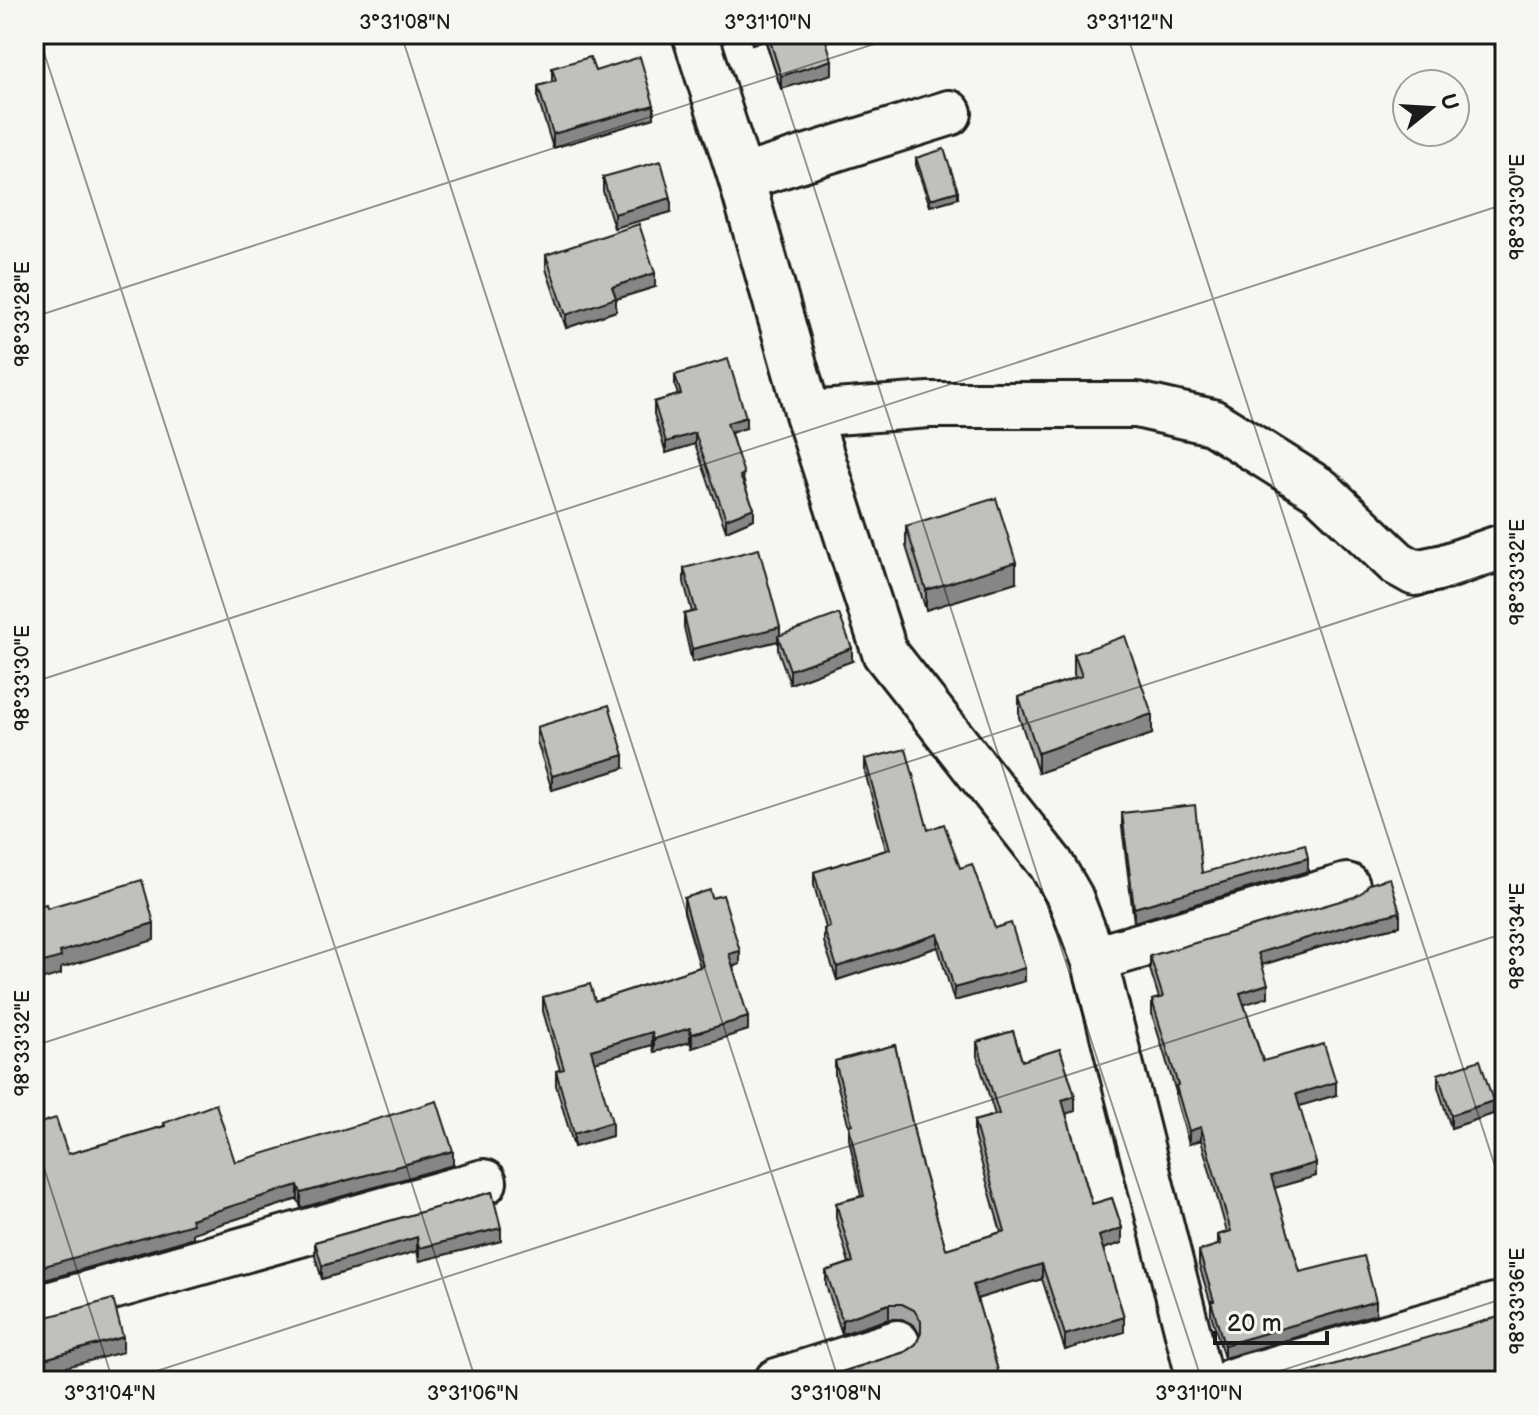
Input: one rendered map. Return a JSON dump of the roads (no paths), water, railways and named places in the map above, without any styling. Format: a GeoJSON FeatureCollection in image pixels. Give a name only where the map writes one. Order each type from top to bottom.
{"type":"FeatureCollection","features":[{"type":"Feature","properties":{"kind":"street"},"geometry":{"type":"LineString","coordinates":[[695,34],[741,178],[808,414],[885,653],[1051,864],[1070,897],[1094,959],[1200,1381]]}},
{"type":"Feature","properties":{"kind":"street"},"geometry":{"type":"LineString","coordinates":[[741,178],[949,113]]}},
{"type":"Feature","properties":{"kind":"street"},"geometry":{"type":"LineString","coordinates":[[808,414],[929,405],[1137,405],[1212,422],[1320,490],[1397,563],[1415,573],[1444,567],[1505,546]]}},
{"type":"Feature","properties":{"kind":"street"},"geometry":{"type":"LineString","coordinates":[[1094,959],[1347,886]]}},
{"type":"Feature","properties":{"kind":"street"},"geometry":{"type":"LineString","coordinates":[[34,1309],[484,1182]]}},
{"type":"Feature","properties":{"kind":"street"},"geometry":{"type":"LineString","coordinates":[[1232,1381],[1495,1306]]}},
{"type":"Feature","properties":{"kind":"street"},"geometry":{"type":"LineString","coordinates":[[777,1381],[897,1343]]}}]}
